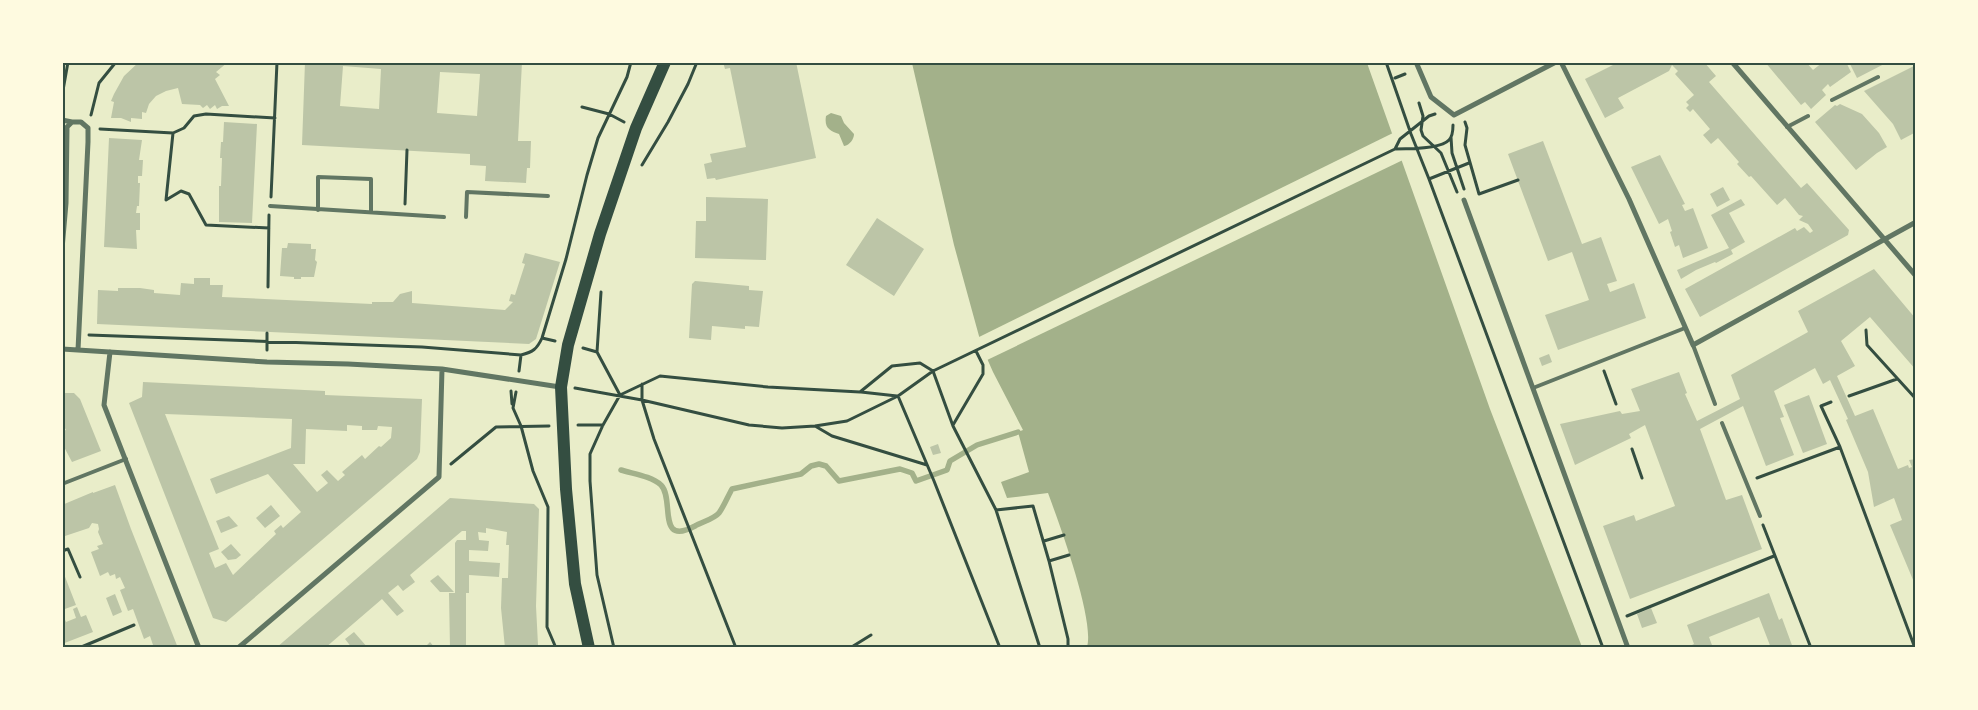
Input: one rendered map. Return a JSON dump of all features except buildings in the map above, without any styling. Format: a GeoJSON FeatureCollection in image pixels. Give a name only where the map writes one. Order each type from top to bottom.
{"type":"FeatureCollection","features":[{"type":"Feature","properties":{"kind":"main road"},"geometry":{"type":"LineString","coordinates":[[589,648],[575,584],[566,489],[561,387],[568,345],[600,234],[636,128],[665,62]]}},
{"type":"Feature","properties":{"kind":"street"},"geometry":{"type":"LineString","coordinates":[[1416,62],[1431,97],[1454,115],[1556,62]]}},
{"type":"Feature","properties":{"kind":"street"},"geometry":{"type":"LineString","coordinates":[[1561,62],[1630,199],[1693,345],[1916,222]]}},
{"type":"Feature","properties":{"kind":"street"},"geometry":{"type":"LineString","coordinates":[[1732,62],[1916,276]]}},
{"type":"Feature","properties":{"kind":"street"},"geometry":{"type":"LineString","coordinates":[[62,120],[81,122],[88,128],[78,350]]}},
{"type":"Feature","properties":{"kind":"street"},"geometry":{"type":"LineString","coordinates":[[62,249],[66,203],[67,127],[72,122]]}},
{"type":"Feature","properties":{"kind":"street"},"geometry":{"type":"LineString","coordinates":[[1464,200],[1628,648]]}},
{"type":"Feature","properties":{"kind":"street"},"geometry":{"type":"LineString","coordinates":[[62,350],[442,369],[561,387]]}},
{"type":"Feature","properties":{"kind":"street"},"geometry":{"type":"LineString","coordinates":[[110,352],[104,405],[200,648]]}},
{"type":"Feature","properties":{"kind":"street"},"geometry":{"type":"LineString","coordinates":[[238,648],[439,477],[442,369]]}},
{"type":"Feature","properties":{"kind":"lane"},"geometry":{"type":"LineString","coordinates":[[1832,100],[1878,77]]}},
{"type":"Feature","properties":{"kind":"lane"},"geometry":{"type":"LineString","coordinates":[[1787,127],[1808,116]]}},
{"type":"Feature","properties":{"kind":"lane"},"geometry":{"type":"LineString","coordinates":[[318,210],[318,176],[371,179],[371,212]]}},
{"type":"Feature","properties":{"kind":"lane"},"geometry":{"type":"LineString","coordinates":[[466,217],[468,192],[548,196]]}},
{"type":"Feature","properties":{"kind":"lane"},"geometry":{"type":"LineString","coordinates":[[270,206],[444,217]]}},
{"type":"Feature","properties":{"kind":"lane"},"geometry":{"type":"LineString","coordinates":[[1533,388],[1685,328]]}},
{"type":"Feature","properties":{"kind":"lane"},"geometry":{"type":"LineString","coordinates":[[1693,345],[1715,404]]}},
{"type":"Feature","properties":{"kind":"lane"},"geometry":{"type":"LineString","coordinates":[[1722,423],[1760,516]]}},
{"type":"Feature","properties":{"kind":"lane"},"geometry":{"type":"LineString","coordinates":[[62,484],[126,459]]}},
{"type":"Feature","properties":{"kind":"path"},"geometry":{"type":"LineString","coordinates":[[62,96],[68,62]]}},
{"type":"Feature","properties":{"kind":"path"},"geometry":{"type":"LineString","coordinates":[[116,62],[99,83],[88,128],[173,133],[184,128],[194,116],[206,114],[275,118]]}},
{"type":"Feature","properties":{"kind":"path"},"geometry":{"type":"LineString","coordinates":[[268,287],[277,62]]}},
{"type":"Feature","properties":{"kind":"path"},"geometry":{"type":"LineString","coordinates":[[78,334],[432,348],[522,355],[532,352],[537,348],[542,338],[566,259],[598,138],[627,77],[631,62]]}},
{"type":"Feature","properties":{"kind":"path"},"geometry":{"type":"LineString","coordinates":[[640,170],[688,84],[697,62]]}},
{"type":"Feature","properties":{"kind":"path"},"geometry":{"type":"LineString","coordinates":[[1386,62],[1416,148],[1603,648]]}},
{"type":"Feature","properties":{"kind":"path"},"geometry":{"type":"LineString","coordinates":[[1395,78],[1404,74]]}},
{"type":"Feature","properties":{"kind":"path"},"geometry":{"type":"LineString","coordinates":[[582,107],[609,114],[636,128]]}},
{"type":"Feature","properties":{"kind":"path"},"geometry":{"type":"LineString","coordinates":[[1462,111],[1467,128],[1465,145],[1479,194]]}},
{"type":"Feature","properties":{"kind":"path"},"geometry":{"type":"LineString","coordinates":[[1395,149],[1400,139],[1431,115]]}},
{"type":"Feature","properties":{"kind":"path"},"geometry":{"type":"LineString","coordinates":[[1422,121],[1423,136],[1441,153],[1454,190],[1464,200]]}},
{"type":"Feature","properties":{"kind":"path"},"geometry":{"type":"LineString","coordinates":[[173,133],[166,200],[181,191],[189,194],[206,225],[269,228]]}},
{"type":"Feature","properties":{"kind":"path"},"geometry":{"type":"LineString","coordinates":[[561,387],[620,395],[749,425],[782,428],[815,426],[847,420],[898,396],[933,371],[1175,253],[1395,149],[1445,144],[1451,138],[1452,153],[1464,187],[1464,200]]}},
{"type":"Feature","properties":{"kind":"path"},"geometry":{"type":"LineString","coordinates":[[405,214],[407,150]]}},
{"type":"Feature","properties":{"kind":"path"},"geometry":{"type":"LineString","coordinates":[[1429,179],[1469,163]]}},
{"type":"Feature","properties":{"kind":"path"},"geometry":{"type":"LineString","coordinates":[[1464,200],[1518,180]]}},
{"type":"Feature","properties":{"kind":"path"},"geometry":{"type":"LineString","coordinates":[[603,283],[597,352],[620,395]]}},
{"type":"Feature","properties":{"kind":"path"},"geometry":{"type":"LineString","coordinates":[[1866,330],[1867,345],[1916,399]]}},
{"type":"Feature","properties":{"kind":"path"},"geometry":{"type":"LineString","coordinates":[[267,333],[267,347]]}},
{"type":"Feature","properties":{"kind":"path"},"geometry":{"type":"LineString","coordinates":[[953,426],[984,374],[983,364],[976,351]]}},
{"type":"Feature","properties":{"kind":"path"},"geometry":{"type":"LineString","coordinates":[[1600,361],[1616,404]]}},
{"type":"Feature","properties":{"kind":"path"},"geometry":{"type":"LineString","coordinates":[[860,392],[892,366],[920,363],[933,371],[953,426],[996,510],[1040,648]]}},
{"type":"Feature","properties":{"kind":"path"},"geometry":{"type":"LineString","coordinates":[[614,648],[597,575],[590,481],[590,454],[603,425],[620,395],[660,376],[768,387],[898,396]]}},
{"type":"Feature","properties":{"kind":"path"},"geometry":{"type":"LineString","coordinates":[[518,379],[512,408],[521,426],[532,471],[548,507],[547,627],[556,648]]}},
{"type":"Feature","properties":{"kind":"path"},"geometry":{"type":"LineString","coordinates":[[1849,396],[1897,379]]}},
{"type":"Feature","properties":{"kind":"path"},"geometry":{"type":"LineString","coordinates":[[642,384],[642,400],[654,439],[736,648]]}},
{"type":"Feature","properties":{"kind":"path"},"geometry":{"type":"LineString","coordinates":[[898,396],[928,465],[1000,648]]}},
{"type":"Feature","properties":{"kind":"path"},"geometry":{"type":"LineString","coordinates":[[1831,402],[1821,406],[1840,447],[1915,648]]}},
{"type":"Feature","properties":{"kind":"path"},"geometry":{"type":"LineString","coordinates":[[439,477],[496,427],[521,426]]}},
{"type":"Feature","properties":{"kind":"path"},"geometry":{"type":"LineString","coordinates":[[815,426],[832,436],[928,465]]}},
{"type":"Feature","properties":{"kind":"path"},"geometry":{"type":"LineString","coordinates":[[1747,482],[1840,447]]}},
{"type":"Feature","properties":{"kind":"path"},"geometry":{"type":"LineString","coordinates":[[1632,449],[1642,478]]}},
{"type":"Feature","properties":{"kind":"path"},"geometry":{"type":"LineString","coordinates":[[996,510],[1033,506],[1049,561],[1068,639],[1068,648]]}},
{"type":"Feature","properties":{"kind":"path"},"geometry":{"type":"LineString","coordinates":[[1760,516],[1774,556],[1812,648]]}},
{"type":"Feature","properties":{"kind":"path"},"geometry":{"type":"LineString","coordinates":[[1044,541],[1064,535]]}},
{"type":"Feature","properties":{"kind":"path"},"geometry":{"type":"LineString","coordinates":[[62,550],[68,548],[80,577]]}},
{"type":"Feature","properties":{"kind":"path"},"geometry":{"type":"LineString","coordinates":[[1049,561],[1069,555]]}},
{"type":"Feature","properties":{"kind":"path"},"geometry":{"type":"LineString","coordinates":[[1617,620],[1774,556]]}},
{"type":"Feature","properties":{"kind":"path"},"geometry":{"type":"LineString","coordinates":[[78,648],[134,626]]}},
{"type":"Feature","properties":{"kind":"path"},"geometry":{"type":"LineString","coordinates":[[850,648],[871,635]]}},
{"type":"Feature","properties":{"kind":"shaded area"},"geometry":{"type":"Polygon","coordinates":[[[912,63],[1367,63],[1490,409],[1582,647],[1087,647],[1086,616],[1081,594],[1048,493],[1007,498],[1001,482],[1029,472],[1018,432],[1023,430],[982,347],[954,245],[912,63]]]}},
{"type":"Feature","properties":{"kind":"shaded area"},"geometry":{"type":"Polygon","coordinates":[[[831,113],[841,116],[844,123],[854,134],[851,142],[844,146],[839,134],[830,130],[827,126],[826,116],[831,113]]]}},
{"type":"Feature","properties":{"kind":"pier"},"geometry":{"type":"Polygon","coordinates":[[[1395,132],[1405,159],[985,361],[977,338],[1395,132]]]}},
{"type":"Feature","properties":{"kind":"waterway"},"geometry":{"type":"LineString","coordinates":[[621,470],[647,477],[661,485],[667,500],[671,526],[675,530],[683,531],[717,515],[732,489],[801,474],[811,466],[819,464],[826,466],[839,481],[900,469],[912,473],[916,481],[947,470],[950,461],[977,445],[1018,432]]}}]}
